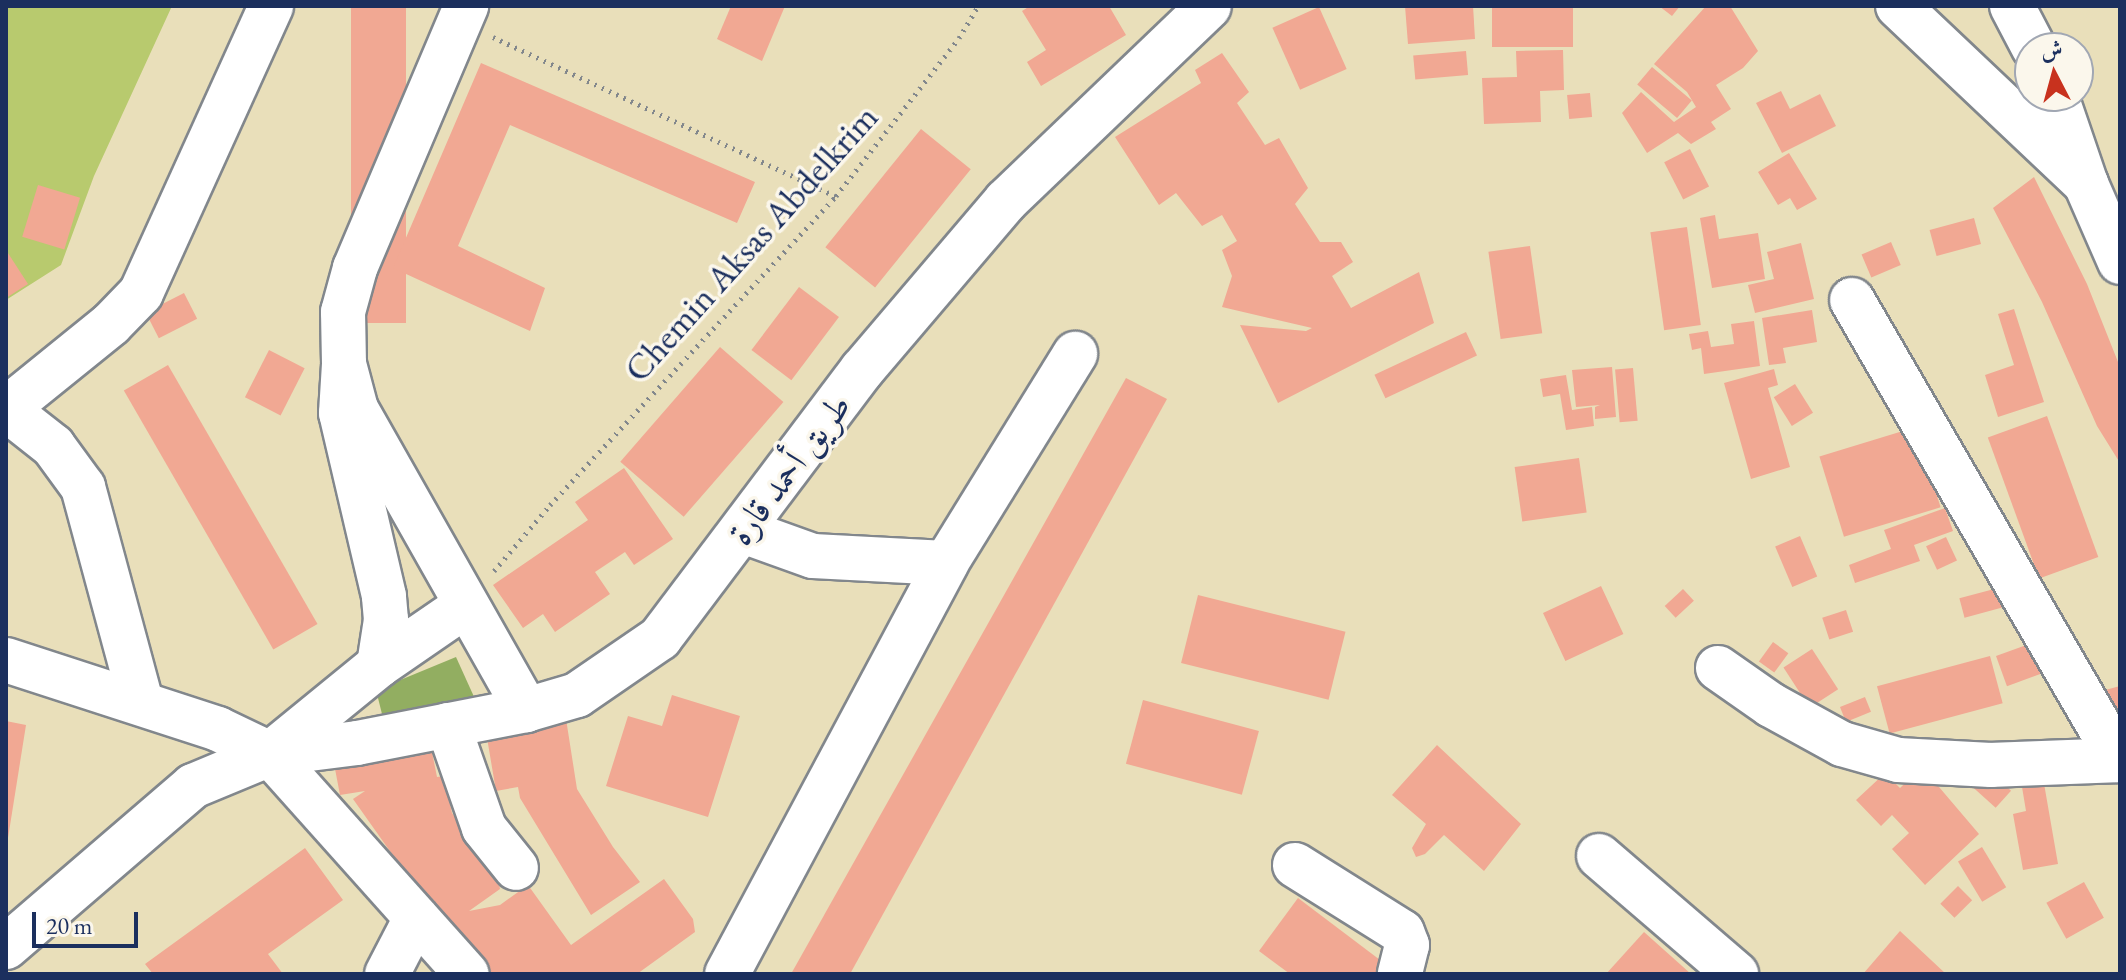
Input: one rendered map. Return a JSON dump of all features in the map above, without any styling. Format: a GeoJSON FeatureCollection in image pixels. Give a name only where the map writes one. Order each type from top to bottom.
{"type":"FeatureCollection","features":[{"type":"Feature","properties":{"kind":"main road"},"geometry":{"type":"LineString","coordinates":[[141,702],[83,487],[53,446],[6,409],[111,324],[141,293],[271,6]]}},
{"type":"Feature","properties":{"kind":"main road","name":"طريق أحمد قارة"},"geometry":{"type":"LineString","coordinates":[[270,754],[357,743],[526,710],[577,695],[660,638],[862,370],[1006,201],[1209,6]]}},
{"type":"Feature","properties":{"kind":"main road"},"geometry":{"type":"LineString","coordinates":[[1898,6],[2086,184]]}},
{"type":"Feature","properties":{"kind":"main road"},"geometry":{"type":"LineString","coordinates":[[2012,6],[2026,32]]}},
{"type":"Feature","properties":{"kind":"main road"},"geometry":{"type":"LineString","coordinates":[[379,665],[386,620],[384,596],[341,413],[343,312],[355,268],[463,14]]}},
{"type":"Feature","properties":{"kind":"main road"},"geometry":{"type":"LineString","coordinates":[[2061,112],[2086,184],[2120,262]]}},
{"type":"Feature","properties":{"kind":"main road"},"geometry":{"type":"LineString","coordinates":[[1718,668],[1771,705],[1842,744],[1898,760],[1991,765],[2119,760],[1852,300]]}},
{"type":"Feature","properties":{"kind":"main road"},"geometry":{"type":"LineString","coordinates":[[727,974],[946,563],[1075,354]]}},
{"type":"Feature","properties":{"kind":"main road"},"geometry":{"type":"LineString","coordinates":[[344,364],[356,409],[526,710]]}},
{"type":"Feature","properties":{"kind":"main road"},"geometry":{"type":"LineString","coordinates":[[743,531],[813,556],[946,563]]}},
{"type":"Feature","properties":{"kind":"main road"},"geometry":{"type":"LineString","coordinates":[[6,947],[193,786],[270,754],[379,665],[465,606]]}},
{"type":"Feature","properties":{"kind":"main road"},"geometry":{"type":"LineString","coordinates":[[6,660],[218,729],[270,754],[467,974]]}},
{"type":"Feature","properties":{"kind":"main road"},"geometry":{"type":"LineString","coordinates":[[448,725],[484,828],[516,868]]}},
{"type":"Feature","properties":{"kind":"main road"},"geometry":{"type":"LineString","coordinates":[[1599,856],[1736,974]]}},
{"type":"Feature","properties":{"kind":"main road"},"geometry":{"type":"LineString","coordinates":[[1295,865],[1402,932],[1407,945],[1400,974]]}},
{"type":"Feature","properties":{"kind":"main road"},"geometry":{"type":"LineString","coordinates":[[387,974],[416,918]]}},
{"type":"Feature","properties":{"kind":"path","name":"Chemin Aksas Abdelkrim"},"geometry":{"type":"LineString","coordinates":[[465,606],[550,505],[836,196],[959,38],[978,6]]}},
{"type":"Feature","properties":{"kind":"path"},"geometry":{"type":"LineString","coordinates":[[463,14],[836,196]]}},
{"type":"Feature","properties":{"kind":"green space"},"geometry":{"type":"Polygon","coordinates":[[[6,6],[172,6],[94,176],[61,265],[6,300],[6,6]]]}},
{"type":"Feature","properties":{"kind":"green space"},"geometry":{"type":"Polygon","coordinates":[[[456,657],[475,699],[382,714],[376,690],[456,657]]]}},
{"type":"Feature","properties":{"kind":"building"},"geometry":{"type":"Polygon","coordinates":[[[351,6],[406,6],[406,323],[351,323],[351,6]]]}},
{"type":"Feature","properties":{"kind":"building"},"geometry":{"type":"Polygon","coordinates":[[[731,6],[785,6],[762,61],[717,39],[731,6]]]}},
{"type":"Feature","properties":{"kind":"building"},"geometry":{"type":"Polygon","coordinates":[[[1030,6],[1109,6],[1126,35],[1041,86],[1027,62],[1046,50],[1022,11],[1030,6]]]}},
{"type":"Feature","properties":{"kind":"building"},"geometry":{"type":"Polygon","coordinates":[[[1405,6],[1473,6],[1475,39],[1408,44],[1405,6]]]}},
{"type":"Feature","properties":{"kind":"building"},"geometry":{"type":"Polygon","coordinates":[[[1492,6],[1573,6],[1573,47],[1492,47],[1492,6]]]}},
{"type":"Feature","properties":{"kind":"building"},"geometry":{"type":"Polygon","coordinates":[[[1659,6],[1680,6],[1672,16],[1659,6]]]}},
{"type":"Feature","properties":{"kind":"building"},"geometry":{"type":"Polygon","coordinates":[[[1706,6],[1730,6],[1758,51],[1743,68],[1716,85],[1731,109],[1711,122],[1716,129],[1691,144],[1678,133],[1647,153],[1622,113],[1641,92],[1674,122],[1696,107],[1687,92],[1654,64],[1706,6]]]}},
{"type":"Feature","properties":{"kind":"building"},"geometry":{"type":"Polygon","coordinates":[[[1319,7],[1347,69],[1300,90],[1272,28],[1319,7]]]}},
{"type":"Feature","properties":{"kind":"building"},"geometry":{"type":"Polygon","coordinates":[[[1563,50],[1564,90],[1540,91],[1541,122],[1484,124],[1482,78],[1517,77],[1516,51],[1563,50]]]}},
{"type":"Feature","properties":{"kind":"building"},"geometry":{"type":"Polygon","coordinates":[[[1466,51],[1468,75],[1415,80],[1413,56],[1466,51]]]}},
{"type":"Feature","properties":{"kind":"building"},"geometry":{"type":"Polygon","coordinates":[[[1222,53],[1249,92],[1237,103],[1265,145],[1279,138],[1308,188],[1295,204],[1320,242],[1341,242],[1353,262],[1332,276],[1351,308],[1419,272],[1434,323],[1278,403],[1240,325],[1306,331],[1312,328],[1222,307],[1232,276],[1222,250],[1237,241],[1222,215],[1202,226],[1176,193],[1159,205],[1115,137],[1201,83],[1195,70],[1222,53]]]}},
{"type":"Feature","properties":{"kind":"building"},"geometry":{"type":"Polygon","coordinates":[[[481,63],[755,182],[737,223],[510,125],[458,246],[545,288],[530,331],[393,268],[481,63]]]}},
{"type":"Feature","properties":{"kind":"building"},"geometry":{"type":"Polygon","coordinates":[[[1652,67],[1692,100],[1677,118],[1637,85],[1652,67]]]}},
{"type":"Feature","properties":{"kind":"building"},"geometry":{"type":"Polygon","coordinates":[[[1781,91],[1790,109],[1820,94],[1836,126],[1782,153],[1756,103],[1781,91]]]}},
{"type":"Feature","properties":{"kind":"building"},"geometry":{"type":"Polygon","coordinates":[[[1590,93],[1592,117],[1569,119],[1567,95],[1590,93]]]}},
{"type":"Feature","properties":{"kind":"building"},"geometry":{"type":"Polygon","coordinates":[[[921,129],[971,169],[875,287],[825,247],[921,129]]]}},
{"type":"Feature","properties":{"kind":"building"},"geometry":{"type":"Polygon","coordinates":[[[1690,149],[1709,186],[1683,200],[1664,162],[1690,149]]]}},
{"type":"Feature","properties":{"kind":"building"},"geometry":{"type":"Polygon","coordinates":[[[1789,153],[1817,199],[1797,210],[1790,198],[1778,205],[1758,172],[1789,153]]]}},
{"type":"Feature","properties":{"kind":"building"},"geometry":{"type":"Polygon","coordinates":[[[2034,177],[2087,284],[2120,367],[2120,463],[2097,426],[2042,302],[1993,208],[2034,177]]]}},
{"type":"Feature","properties":{"kind":"building"},"geometry":{"type":"Polygon","coordinates":[[[38,185],[80,198],[64,250],[22,237],[38,185]]]}},
{"type":"Feature","properties":{"kind":"building"},"geometry":{"type":"Polygon","coordinates":[[[1715,215],[1719,239],[1758,233],[1765,279],[1712,288],[1700,218],[1715,215]]]}},
{"type":"Feature","properties":{"kind":"building"},"geometry":{"type":"Polygon","coordinates":[[[1974,218],[1981,244],[1937,256],[1930,230],[1974,218]]]}},
{"type":"Feature","properties":{"kind":"building"},"geometry":{"type":"Polygon","coordinates":[[[1687,227],[1701,325],[1664,330],[1650,232],[1687,227]]]}},
{"type":"Feature","properties":{"kind":"building"},"geometry":{"type":"Polygon","coordinates":[[[1891,242],[1901,265],[1871,278],[1862,255],[1891,242]]]}},
{"type":"Feature","properties":{"kind":"building"},"geometry":{"type":"Polygon","coordinates":[[[1801,243],[1814,299],[1755,313],[1748,285],[1774,279],[1767,252],[1801,243]]]}},
{"type":"Feature","properties":{"kind":"building"},"geometry":{"type":"Polygon","coordinates":[[[1530,246],[1542,333],[1501,339],[1488,252],[1530,246]]]}},
{"type":"Feature","properties":{"kind":"building"},"geometry":{"type":"Polygon","coordinates":[[[6,250],[28,284],[6,298],[6,250]]]}},
{"type":"Feature","properties":{"kind":"building"},"geometry":{"type":"Polygon","coordinates":[[[799,287],[839,317],[791,380],[751,350],[799,287]]]}},
{"type":"Feature","properties":{"kind":"building"},"geometry":{"type":"Polygon","coordinates":[[[184,293],[197,319],[159,338],[146,313],[184,293]]]}},
{"type":"Feature","properties":{"kind":"building"},"geometry":{"type":"Polygon","coordinates":[[[2014,309],[2044,402],[1998,417],[1985,375],[2014,365],[1998,314],[2014,309]]]}},
{"type":"Feature","properties":{"kind":"building"},"geometry":{"type":"Polygon","coordinates":[[[1812,310],[1817,342],[1783,348],[1786,363],[1769,365],[1762,318],[1812,310]]]}},
{"type":"Feature","properties":{"kind":"building"},"geometry":{"type":"Polygon","coordinates":[[[1754,321],[1760,366],[1704,374],[1701,348],[1692,350],[1689,334],[1708,331],[1711,347],[1734,344],[1731,324],[1754,321]]]}},
{"type":"Feature","properties":{"kind":"building"},"geometry":{"type":"Polygon","coordinates":[[[1466,332],[1477,356],[1385,398],[1374,375],[1466,332]]]}},
{"type":"Feature","properties":{"kind":"building"},"geometry":{"type":"Polygon","coordinates":[[[720,347],[783,402],[684,517],[620,462],[720,347]]]}},
{"type":"Feature","properties":{"kind":"building"},"geometry":{"type":"Polygon","coordinates":[[[269,350],[305,368],[281,415],[245,397],[269,350]]]}},
{"type":"Feature","properties":{"kind":"building"},"geometry":{"type":"Polygon","coordinates":[[[168,365],[318,624],[273,649],[124,390],[168,365]]]}},
{"type":"Feature","properties":{"kind":"building"},"geometry":{"type":"Polygon","coordinates":[[[1612,367],[1616,417],[1595,419],[1595,407],[1600,405],[1576,407],[1572,370],[1612,367]]]}},
{"type":"Feature","properties":{"kind":"building"},"geometry":{"type":"Polygon","coordinates":[[[1633,368],[1638,421],[1620,422],[1615,370],[1633,368]]]}},
{"type":"Feature","properties":{"kind":"building"},"geometry":{"type":"Polygon","coordinates":[[[1774,369],[1778,385],[1768,388],[1790,467],[1751,479],[1724,383],[1774,369]]]}},
{"type":"Feature","properties":{"kind":"building"},"geometry":{"type":"Polygon","coordinates":[[[1566,375],[1572,410],[1592,407],[1594,426],[1566,430],[1560,394],[1543,397],[1540,379],[1566,375]]]}},
{"type":"Feature","properties":{"kind":"building"},"geometry":{"type":"Polygon","coordinates":[[[1126,378],[1167,399],[850,974],[791,974],[1126,378]]]}},
{"type":"Feature","properties":{"kind":"building"},"geometry":{"type":"Polygon","coordinates":[[[1795,384],[1813,413],[1792,426],[1774,397],[1795,384]]]}},
{"type":"Feature","properties":{"kind":"building"},"geometry":{"type":"Polygon","coordinates":[[[2047,416],[2098,557],[2039,579],[1988,438],[2047,416]]]}},
{"type":"Feature","properties":{"kind":"building"},"geometry":{"type":"Polygon","coordinates":[[[1916,427],[1941,507],[1844,537],[1819,457],[1916,427]]]}},
{"type":"Feature","properties":{"kind":"building"},"geometry":{"type":"Polygon","coordinates":[[[1579,458],[1587,512],[1522,522],[1515,467],[1579,458]]]}},
{"type":"Feature","properties":{"kind":"building"},"geometry":{"type":"Polygon","coordinates":[[[624,468],[673,539],[634,565],[625,552],[595,572],[610,594],[555,632],[543,614],[523,628],[493,585],[588,520],[575,502],[624,468]]]}},
{"type":"Feature","properties":{"kind":"building"},"geometry":{"type":"Polygon","coordinates":[[[1945,508],[1953,531],[1914,545],[1920,561],[1855,583],[1849,565],[1891,549],[1884,530],[1945,508]]]}},
{"type":"Feature","properties":{"kind":"building"},"geometry":{"type":"Polygon","coordinates":[[[1800,536],[1817,577],[1792,587],[1775,547],[1800,536]]]}},
{"type":"Feature","properties":{"kind":"building"},"geometry":{"type":"Polygon","coordinates":[[[1946,537],[1957,561],[1937,570],[1926,546],[1946,537]]]}},
{"type":"Feature","properties":{"kind":"building"},"geometry":{"type":"Polygon","coordinates":[[[1601,586],[1623,634],[1565,661],[1543,613],[1601,586]]]}},
{"type":"Feature","properties":{"kind":"building"},"geometry":{"type":"Polygon","coordinates":[[[1998,588],[2003,607],[1965,618],[1959,598],[1998,588]]]}},
{"type":"Feature","properties":{"kind":"building"},"geometry":{"type":"Polygon","coordinates":[[[1683,589],[1694,601],[1676,618],[1665,606],[1683,589]]]}},
{"type":"Feature","properties":{"kind":"building"},"geometry":{"type":"Polygon","coordinates":[[[1198,595],[1345,632],[1329,700],[1181,663],[1198,595]]]}},
{"type":"Feature","properties":{"kind":"building"},"geometry":{"type":"Polygon","coordinates":[[[1846,610],[1853,632],[1829,640],[1822,618],[1846,610]]]}},
{"type":"Feature","properties":{"kind":"building"},"geometry":{"type":"Polygon","coordinates":[[[2043,639],[2054,669],[2007,686],[1996,656],[2043,639]]]}},
{"type":"Feature","properties":{"kind":"building"},"geometry":{"type":"Polygon","coordinates":[[[1773,642],[1788,653],[1774,673],[1759,661],[1773,642]]]}},
{"type":"Feature","properties":{"kind":"building"},"geometry":{"type":"Polygon","coordinates":[[[1812,649],[1838,689],[1810,708],[1783,668],[1812,649]]]}},
{"type":"Feature","properties":{"kind":"building"},"geometry":{"type":"Polygon","coordinates":[[[1990,656],[2003,703],[1890,734],[1877,686],[1990,656]]]}},
{"type":"Feature","properties":{"kind":"building"},"geometry":{"type":"Polygon","coordinates":[[[2120,686],[2120,732],[2098,692],[2120,686]]]}},
{"type":"Feature","properties":{"kind":"building"},"geometry":{"type":"Polygon","coordinates":[[[672,695],[740,716],[708,817],[606,786],[628,716],[662,726],[672,695]]]}},
{"type":"Feature","properties":{"kind":"building"},"geometry":{"type":"Polygon","coordinates":[[[1865,697],[1871,712],[1846,722],[1840,707],[1865,697]]]}},
{"type":"Feature","properties":{"kind":"building"},"geometry":{"type":"Polygon","coordinates":[[[1143,700],[1259,731],[1242,795],[1126,764],[1143,700]]]}},
{"type":"Feature","properties":{"kind":"building"},"geometry":{"type":"Polygon","coordinates":[[[564,706],[577,789],[613,847],[640,882],[591,915],[520,798],[518,787],[496,791],[485,726],[564,706]]]}},
{"type":"Feature","properties":{"kind":"building"},"geometry":{"type":"Polygon","coordinates":[[[6,721],[26,725],[8,838],[6,838],[6,721]]]}},
{"type":"Feature","properties":{"kind":"building"},"geometry":{"type":"Polygon","coordinates":[[[430,742],[437,777],[444,776],[452,813],[476,847],[477,856],[493,853],[500,889],[469,911],[500,905],[528,885],[571,945],[664,879],[693,919],[695,932],[637,974],[477,974],[353,799],[365,791],[340,795],[332,753],[430,742]]]}},
{"type":"Feature","properties":{"kind":"building"},"geometry":{"type":"Polygon","coordinates":[[[1437,745],[1521,824],[1484,871],[1444,835],[1425,854],[1416,857],[1412,848],[1426,824],[1392,795],[1437,745]]]}},
{"type":"Feature","properties":{"kind":"building"},"geometry":{"type":"Polygon","coordinates":[[[1922,767],[1979,834],[1925,885],[1892,849],[1909,833],[1892,815],[1881,826],[1856,800],[1885,773],[1900,788],[1922,767]]]}},
{"type":"Feature","properties":{"kind":"building"},"geometry":{"type":"Polygon","coordinates":[[[1988,770],[2011,791],[1996,808],[1973,787],[1988,770]]]}},
{"type":"Feature","properties":{"kind":"building"},"geometry":{"type":"Polygon","coordinates":[[[2042,772],[2058,864],[2023,870],[2013,814],[2026,811],[2020,775],[2042,772]]]}},
{"type":"Feature","properties":{"kind":"building"},"geometry":{"type":"Polygon","coordinates":[[[1982,847],[2006,887],[1982,902],[1958,861],[1982,847]]]}},
{"type":"Feature","properties":{"kind":"building"},"geometry":{"type":"Polygon","coordinates":[[[305,848],[343,900],[268,954],[283,974],[153,974],[145,964],[305,848]]]}},
{"type":"Feature","properties":{"kind":"building"},"geometry":{"type":"Polygon","coordinates":[[[2084,882],[2104,918],[2066,939],[2046,903],[2084,882]]]}},
{"type":"Feature","properties":{"kind":"building"},"geometry":{"type":"Polygon","coordinates":[[[1958,886],[1972,900],[1954,918],[1940,904],[1958,886]]]}},
{"type":"Feature","properties":{"kind":"building"},"geometry":{"type":"Polygon","coordinates":[[[1298,898],[1388,966],[1382,974],[1290,974],[1259,951],[1298,898]]]}},
{"type":"Feature","properties":{"kind":"building"},"geometry":{"type":"Polygon","coordinates":[[[1900,931],[1946,974],[1863,974],[1900,931]]]}},
{"type":"Feature","properties":{"kind":"building"},"geometry":{"type":"Polygon","coordinates":[[[1644,932],[1691,974],[1606,974],[1644,932]]]}}]}
